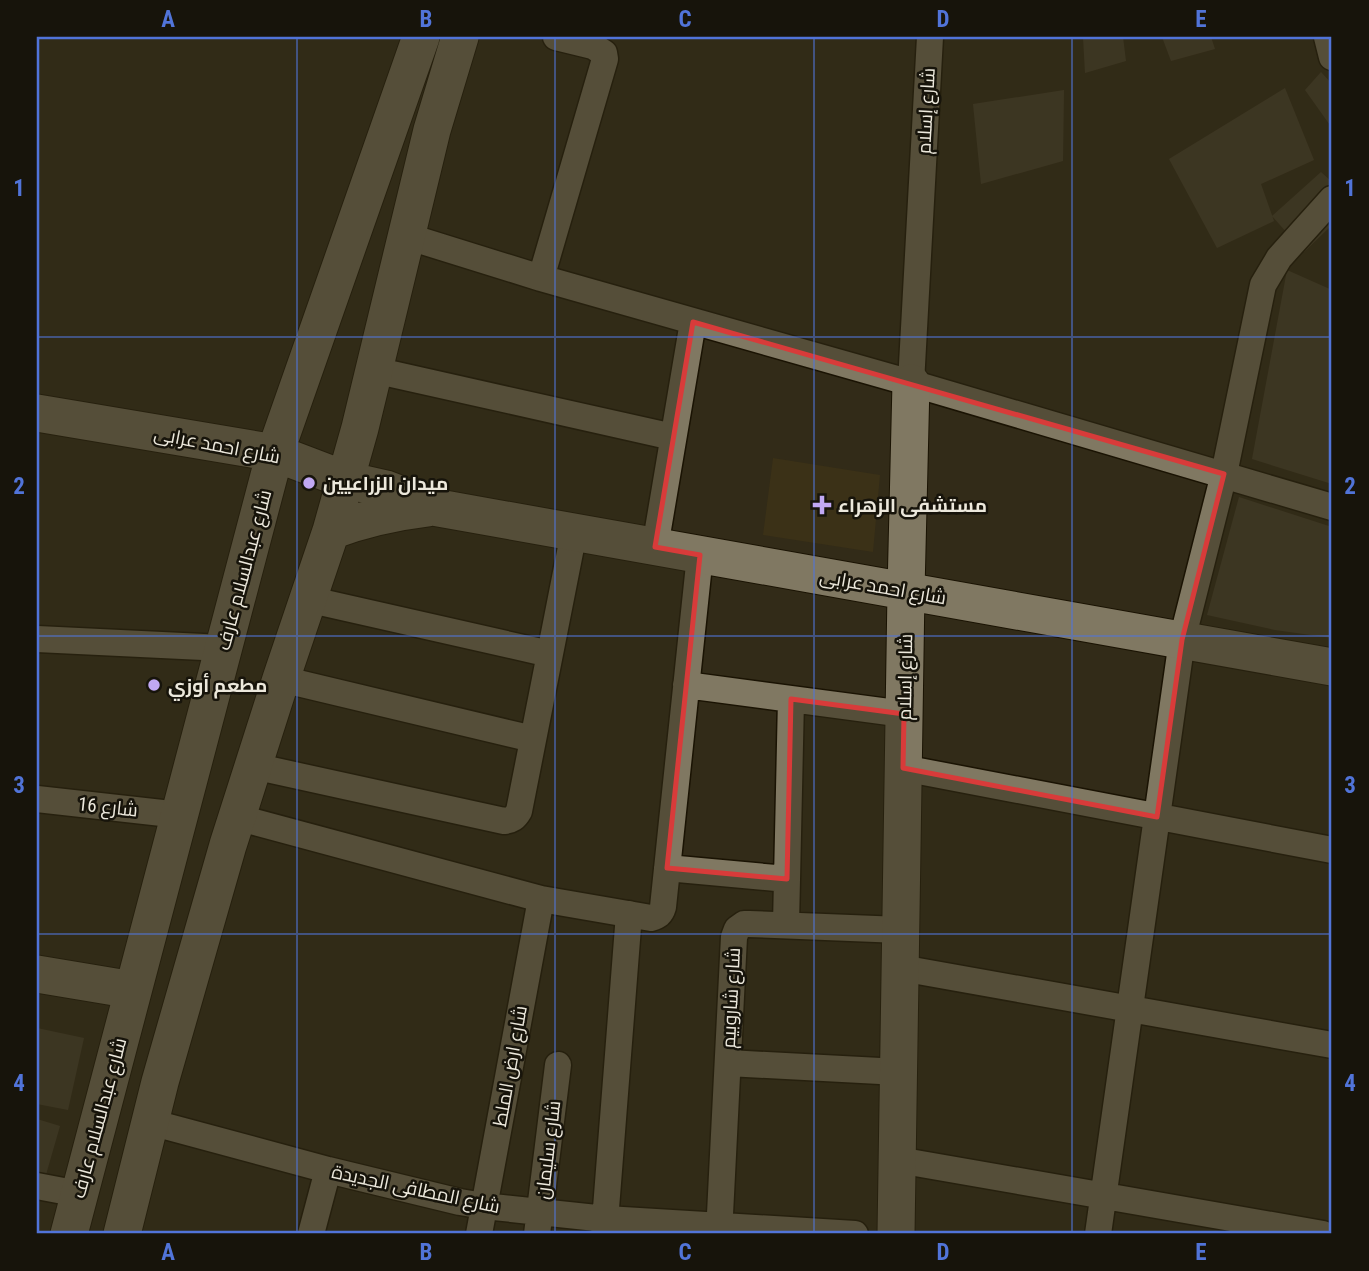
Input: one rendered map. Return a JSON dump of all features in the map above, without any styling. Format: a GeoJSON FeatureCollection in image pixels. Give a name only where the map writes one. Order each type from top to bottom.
{"type":"FeatureCollection","features":[{"type":"Feature","properties":{"kind":"main road","name":"شارع عبدالسلام عارف"},"geometry":{"type":"LineString","coordinates":[[69,1234],[275,453],[421,37]]}},
{"type":"Feature","properties":{"kind":"main road"},"geometry":{"type":"LineString","coordinates":[[122,1234],[160,1082],[236,817],[346,480],[432,130],[460,37]]}},
{"type":"Feature","properties":{"kind":"main road","name":"شارع إسلام"},"geometry":{"type":"LineString","coordinates":[[897,1234],[911,383]]}},
{"type":"Feature","properties":{"kind":"main road","name":"شارع احمد عرابى"},"geometry":{"type":"LineString","coordinates":[[37,413],[275,453],[346,480],[386,489],[433,507],[1332,667]]}},
{"type":"Feature","properties":{"kind":"main road","name":"شارع احمد عرابى"},"geometry":{"type":"LineString","coordinates":[[331,531],[381,515],[433,507]]}},
{"type":"Feature","properties":{"kind":"main road"},"geometry":{"type":"LineString","coordinates":[[37,974],[133,990]]}},
{"type":"Feature","properties":{"kind":"street"},"geometry":{"type":"LineString","coordinates":[[541,278],[605,59],[604,53],[593,46],[556,37]]}},
{"type":"Feature","properties":{"kind":"street","name":"شارع إسلام"},"geometry":{"type":"LineString","coordinates":[[911,383],[930,37]]}},
{"type":"Feature","properties":{"kind":"street"},"geometry":{"type":"LineString","coordinates":[[1327,37],[1332,57]]}},
{"type":"Feature","properties":{"kind":"street"},"geometry":{"type":"LineString","coordinates":[[1098,1234],[1182,640],[1224,474],[1263,285],[1279,258],[1332,199]]}},
{"type":"Feature","properties":{"kind":"street"},"geometry":{"type":"LineString","coordinates":[[406,236],[541,278],[1332,507]]}},
{"type":"Feature","properties":{"kind":"street"},"geometry":{"type":"LineString","coordinates":[[655,547],[693,322]]}},
{"type":"Feature","properties":{"kind":"street"},"geometry":{"type":"LineString","coordinates":[[374,370],[673,438]]}},
{"type":"Feature","properties":{"kind":"street"},"geometry":{"type":"LineString","coordinates":[[253,766],[504,821],[516,817],[574,532]]}},
{"type":"Feature","properties":{"kind":"street"},"geometry":{"type":"LineString","coordinates":[[236,817],[541,898],[651,918],[661,913],[699,555]]}},
{"type":"Feature","properties":{"kind":"street"},"geometry":{"type":"LineString","coordinates":[[307,599],[550,654]]}},
{"type":"Feature","properties":{"kind":"street"},"geometry":{"type":"LineString","coordinates":[[37,639],[224,648]]}},
{"type":"Feature","properties":{"kind":"street"},"geometry":{"type":"LineString","coordinates":[[281,679],[533,739]]}},
{"type":"Feature","properties":{"kind":"street"},"geometry":{"type":"LineString","coordinates":[[686,685],[904,714]]}},
{"type":"Feature","properties":{"kind":"street"},"geometry":{"type":"LineString","coordinates":[[786,925],[791,699]]}},
{"type":"Feature","properties":{"kind":"street"},"geometry":{"type":"LineString","coordinates":[[903,768],[1332,850]]}},
{"type":"Feature","properties":{"kind":"street","name":"شارع 16"},"geometry":{"type":"LineString","coordinates":[[37,799],[180,815]]}},
{"type":"Feature","properties":{"kind":"street"},"geometry":{"type":"LineString","coordinates":[[667,868],[787,879]]}},
{"type":"Feature","properties":{"kind":"street","name":"شارع ارض الملط"},"geometry":{"type":"LineString","coordinates":[[479,1234],[541,898]]}},
{"type":"Feature","properties":{"kind":"street"},"geometry":{"type":"LineString","coordinates":[[605,1226],[629,914]]}},
{"type":"Feature","properties":{"kind":"street","name":"شارع شاروبيم"},"geometry":{"type":"LineString","coordinates":[[719,1230],[734,937],[737,929],[744,924],[901,930]]}},
{"type":"Feature","properties":{"kind":"street"},"geometry":{"type":"LineString","coordinates":[[901,968],[1332,1045]]}},
{"type":"Feature","properties":{"kind":"street"},"geometry":{"type":"LineString","coordinates":[[728,1063],[899,1072]]}},
{"type":"Feature","properties":{"kind":"street","name":"شارع سليمان"},"geometry":{"type":"LineString","coordinates":[[539,1223],[558,1065]]}},
{"type":"Feature","properties":{"kind":"street","name":"شارع المطافى الجديدة"},"geometry":{"type":"LineString","coordinates":[[150,1122],[328,1170],[484,1206],[539,1223],[855,1234]]}},
{"type":"Feature","properties":{"kind":"street"},"geometry":{"type":"LineString","coordinates":[[898,1160],[1324,1234]]}},
{"type":"Feature","properties":{"kind":"street"},"geometry":{"type":"LineString","coordinates":[[311,1234],[328,1170]]}},
{"type":"Feature","properties":{"kind":"street"},"geometry":{"type":"LineString","coordinates":[[37,1186],[79,1194]]}},
{"type":"Feature","properties":{"kind":"highlighted area"},"geometry":{"type":"Polygon","coordinates":[[[693,322],[1224,474],[1182,640],[1157,817],[903,768],[904,714],[791,699],[787,879],[667,868],[700,555],[655,547],[693,322]]]}},
{"type":"Feature","properties":{"kind":"shaded area","name":"مستشفى الزهراء"},"geometry":{"type":"Polygon","coordinates":[[[773,458],[880,475],[873,552],[763,535],[773,458]]]}},
{"type":"Feature","properties":{"kind":"building"},"geometry":{"type":"Polygon","coordinates":[[[1083,37],[1123,37],[1126,61],[1085,73],[1083,37]]]}},
{"type":"Feature","properties":{"kind":"building"},"geometry":{"type":"Polygon","coordinates":[[[1162,37],[1211,37],[1215,49],[1171,61],[1162,37]]]}},
{"type":"Feature","properties":{"kind":"building"},"geometry":{"type":"Polygon","coordinates":[[[1321,72],[1332,84],[1332,128],[1305,90],[1321,72]]]}},
{"type":"Feature","properties":{"kind":"building"},"geometry":{"type":"Polygon","coordinates":[[[1285,88],[1314,160],[1261,184],[1274,221],[1217,248],[1169,159],[1285,88]]]}},
{"type":"Feature","properties":{"kind":"building"},"geometry":{"type":"Polygon","coordinates":[[[1064,90],[1063,161],[981,184],[973,104],[1064,90]]]}},
{"type":"Feature","properties":{"kind":"building"},"geometry":{"type":"Polygon","coordinates":[[[1321,172],[1332,182],[1332,225],[1304,252],[1272,216],[1321,172]]]}},
{"type":"Feature","properties":{"kind":"building"},"geometry":{"type":"Polygon","coordinates":[[[1287,270],[1332,290],[1332,484],[1252,459],[1287,270]]]}},
{"type":"Feature","properties":{"kind":"building"},"geometry":{"type":"Polygon","coordinates":[[[1239,497],[1332,527],[1332,638],[1275,630],[1207,615],[1239,497]]]}},
{"type":"Feature","properties":{"kind":"building"},"geometry":{"type":"Polygon","coordinates":[[[37,1028],[84,1038],[68,1110],[37,1104],[37,1028]]]}},
{"type":"Feature","properties":{"kind":"building"},"geometry":{"type":"Polygon","coordinates":[[[37,1119],[60,1126],[41,1192],[37,1191],[37,1119]]]}},
{"type":"Feature","properties":{"kind":"place","name":"ميدان الزراعيين"},"geometry":{"type":"Point","coordinates":[309,483]}},
{"type":"Feature","properties":{"kind":"place","name":"مستشفى الزهراء"},"geometry":{"type":"Point","coordinates":[822,505]}},
{"type":"Feature","properties":{"kind":"place","name":"مطعم أوزي"},"geometry":{"type":"Point","coordinates":[154,685]}}]}
